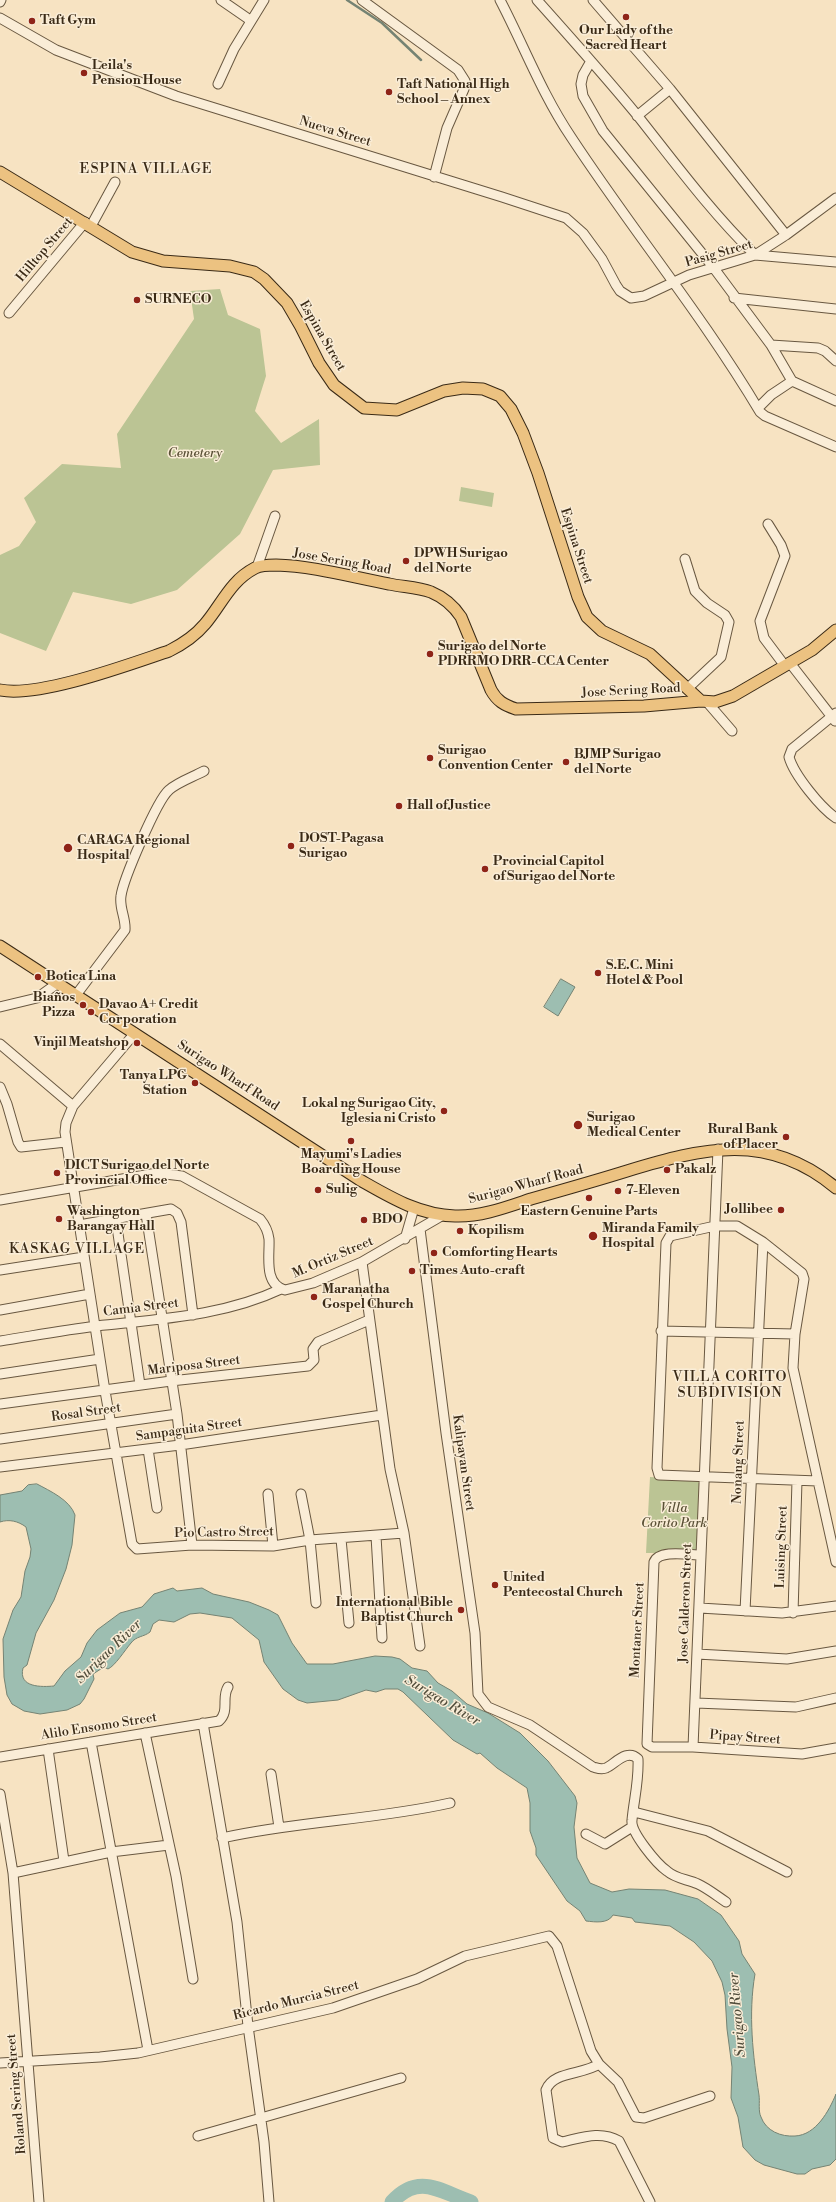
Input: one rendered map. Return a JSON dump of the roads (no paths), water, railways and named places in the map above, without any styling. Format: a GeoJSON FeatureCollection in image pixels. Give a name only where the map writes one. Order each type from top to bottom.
{"type":"FeatureCollection","features":[{"type":"Feature","properties":{"kind":"main road","name":"Espina Street"},"geometry":{"type":"LineString","coordinates":[[0,172],[88,224],[123,247],[151,259],[185,264],[230,266],[254,272],[287,303],[319,363],[334,385],[356,404],[364,408],[397,410],[453,388],[483,389],[500,396],[511,409],[523,433],[538,473],[578,597],[587,617],[602,631],[650,654],[704,702]]}},
{"type":"Feature","properties":{"kind":"main road","name":"Jose Sering Road"},"geometry":{"type":"LineString","coordinates":[[0,690],[22,691],[59,684],[148,658],[182,644],[206,623],[230,587],[257,568],[278,565],[322,571],[418,588],[438,596],[455,608],[491,690],[496,698],[501,703],[516,709],[644,706],[716,702],[733,696],[788,664],[819,645],[836,630]]}},
{"type":"Feature","properties":{"kind":"main road","name":"Surigao Wharf Road"},"geometry":{"type":"LineString","coordinates":[[0,946],[360,1180],[399,1202],[414,1208],[443,1215],[465,1216],[492,1211],[684,1154],[718,1149],[748,1150],[782,1158],[811,1171],[836,1188]]}},
{"type":"Feature","properties":{"kind":"street"},"geometry":{"type":"LineString","coordinates":[[221,0],[250,20]]}},
{"type":"Feature","properties":{"kind":"street"},"geometry":{"type":"LineString","coordinates":[[218,84],[234,49],[250,20],[264,0]]}},
{"type":"Feature","properties":{"kind":"street"},"geometry":{"type":"LineString","coordinates":[[362,0],[458,70],[463,76],[464,89],[447,128],[434,176]]}},
{"type":"Feature","properties":{"kind":"street"},"geometry":{"type":"LineString","coordinates":[[500,0],[542,88],[571,137],[674,281],[758,408],[765,416],[836,447]]}},
{"type":"Feature","properties":{"kind":"street"},"geometry":{"type":"LineString","coordinates":[[537,0],[637,116],[694,190],[755,255],[786,235],[836,198]]}},
{"type":"Feature","properties":{"kind":"street"},"geometry":{"type":"LineString","coordinates":[[593,0],[670,89],[786,235]]}},
{"type":"Feature","properties":{"kind":"street","name":"Nueva Street"},"geometry":{"type":"LineString","coordinates":[[0,18],[56,50],[176,96],[566,218],[583,233],[602,259],[620,291],[631,298],[637,298]]}},
{"type":"Feature","properties":{"kind":"street"},"geometry":{"type":"LineString","coordinates":[[591,61],[583,75],[581,84],[583,96],[612,143],[713,267],[734,298],[770,345],[792,381],[836,401]]}},
{"type":"Feature","properties":{"kind":"street"},"geometry":{"type":"LineString","coordinates":[[637,116],[670,89]]}},
{"type":"Feature","properties":{"kind":"street","name":"Hilltop Street"},"geometry":{"type":"LineString","coordinates":[[9,313],[88,224],[116,182]]}},
{"type":"Feature","properties":{"kind":"street","name":"Pasig Street"},"geometry":{"type":"LineString","coordinates":[[637,298],[674,281],[713,267],[755,255],[836,261]]}},
{"type":"Feature","properties":{"kind":"street"},"geometry":{"type":"LineString","coordinates":[[734,298],[836,308]]}},
{"type":"Feature","properties":{"kind":"street"},"geometry":{"type":"LineString","coordinates":[[770,345],[818,348],[825,351],[836,361]]}},
{"type":"Feature","properties":{"kind":"street"},"geometry":{"type":"LineString","coordinates":[[758,408],[771,395],[792,381]]}},
{"type":"Feature","properties":{"kind":"street"},"geometry":{"type":"LineString","coordinates":[[257,568],[275,516]]}},
{"type":"Feature","properties":{"kind":"street"},"geometry":{"type":"LineString","coordinates":[[768,524],[781,545],[785,556],[760,621],[764,638],[835,718],[792,749],[790,757],[812,795],[836,818]]}},
{"type":"Feature","properties":{"kind":"street"},"geometry":{"type":"LineString","coordinates":[[685,560],[691,581],[698,594],[725,615],[729,622],[721,656],[688,688]]}},
{"type":"Feature","properties":{"kind":"street"},"geometry":{"type":"LineString","coordinates":[[704,702],[732,731]]}},
{"type":"Feature","properties":{"kind":"street"},"geometry":{"type":"LineString","coordinates":[[76,995],[125,930],[126,924],[120,903],[122,889],[129,868],[157,808],[168,791],[204,771]]}},
{"type":"Feature","properties":{"kind":"street"},"geometry":{"type":"LineString","coordinates":[[0,1007],[37,998],[58,983]]}},
{"type":"Feature","properties":{"kind":"street","name":"Pio Castro Street"},"geometry":{"type":"LineString","coordinates":[[135,1033],[73,1106],[66,1123],[66,1142],[110,1423],[132,1544],[137,1549],[192,1545],[273,1546],[310,1540],[341,1539],[404,1533]]}},
{"type":"Feature","properties":{"kind":"street"},"geometry":{"type":"LineString","coordinates":[[0,1044],[73,1106]]}},
{"type":"Feature","properties":{"kind":"street"},"geometry":{"type":"LineString","coordinates":[[0,1087],[21,1147],[66,1142]]}},
{"type":"Feature","properties":{"kind":"street","name":"Jose Calderon Street"},"geometry":{"type":"LineString","coordinates":[[693,1747],[718,1149]]}},
{"type":"Feature","properties":{"kind":"street","name":"M. Ortiz Street"},"geometry":{"type":"LineString","coordinates":[[0,1200],[157,1172],[182,1176],[260,1219],[268,1231],[268,1261],[270,1272],[273,1280],[282,1289],[299,1288],[362,1262],[443,1215]]}},
{"type":"Feature","properties":{"kind":"street"},"geometry":{"type":"LineString","coordinates":[[405,1238],[414,1208]]}},
{"type":"Feature","properties":{"kind":"street"},"geometry":{"type":"LineString","coordinates":[[79,1225],[170,1210],[177,1213],[181,1222],[193,1315]]}},
{"type":"Feature","properties":{"kind":"street"},"geometry":{"type":"LineString","coordinates":[[146,1214],[163,1318],[192,1545]]}},
{"type":"Feature","properties":{"kind":"street"},"geometry":{"type":"LineString","coordinates":[[116,1220],[140,1385]]}},
{"type":"Feature","properties":{"kind":"street"},"geometry":{"type":"LineString","coordinates":[[818,1481],[662,1476],[657,1472],[667,1239],[675,1234],[715,1226],[737,1226],[763,1242],[800,1270],[804,1276],[795,1334],[793,1355],[794,1380],[818,1481],[836,1562]]}},
{"type":"Feature","properties":{"kind":"street","name":"Kalipayan Street"},"geometry":{"type":"LineString","coordinates":[[420,1229],[448,1449],[475,1633],[477,1688],[480,1699],[488,1707],[530,1725],[593,1767],[600,1769],[606,1768],[618,1759],[628,1756],[635,1756],[638,1759],[638,1789],[634,1812]]}},
{"type":"Feature","properties":{"kind":"street","name":"Nonang Street"},"geometry":{"type":"LineString","coordinates":[[745,1611],[752,1479],[757,1334],[763,1242]]}},
{"type":"Feature","properties":{"kind":"street"},"geometry":{"type":"LineString","coordinates":[[0,1270],[84,1257]]}},
{"type":"Feature","properties":{"kind":"street"},"geometry":{"type":"LineString","coordinates":[[362,1262],[390,1469],[404,1533],[420,1646]]}},
{"type":"Feature","properties":{"kind":"street","name":"Camia Street"},"geometry":{"type":"LineString","coordinates":[[0,1341],[96,1326],[193,1315],[255,1299],[282,1289]]}},
{"type":"Feature","properties":{"kind":"street"},"geometry":{"type":"LineString","coordinates":[[0,1310],[90,1294]]}},
{"type":"Feature","properties":{"kind":"street","name":"Mariposa Street"},"geometry":{"type":"LineString","coordinates":[[0,1404],[171,1381],[308,1366],[314,1360],[313,1349],[315,1344],[369,1320]]}},
{"type":"Feature","properties":{"kind":"street"},"geometry":{"type":"LineString","coordinates":[[662,1331],[795,1334]]}},
{"type":"Feature","properties":{"kind":"street"},"geometry":{"type":"LineString","coordinates":[[0,1374],[100,1359]]}},
{"type":"Feature","properties":{"kind":"street","name":"Rosal Street"},"geometry":{"type":"LineString","coordinates":[[0,1439],[176,1414]]}},
{"type":"Feature","properties":{"kind":"street","name":"Sampaguita Street"},"geometry":{"type":"LineString","coordinates":[[0,1467],[180,1445],[382,1415]]}},
{"type":"Feature","properties":{"kind":"street"},"geometry":{"type":"LineString","coordinates":[[148,1449],[157,1508]]}},
{"type":"Feature","properties":{"kind":"street","name":"Luising Street"},"geometry":{"type":"LineString","coordinates":[[793,1613],[797,1481]]}},
{"type":"Feature","properties":{"kind":"street"},"geometry":{"type":"LineString","coordinates":[[268,1494],[273,1546]]}},
{"type":"Feature","properties":{"kind":"street"},"geometry":{"type":"LineString","coordinates":[[301,1494],[310,1540],[316,1603]]}},
{"type":"Feature","properties":{"kind":"street"},"geometry":{"type":"LineString","coordinates":[[376,1536],[382,1638]]}},
{"type":"Feature","properties":{"kind":"street"},"geometry":{"type":"LineString","coordinates":[[341,1539],[349,1623]]}},
{"type":"Feature","properties":{"kind":"street","name":"Montaner Street"},"geometry":{"type":"LineString","coordinates":[[652,1747],[646,1741],[654,1562],[658,1556],[664,1554],[701,1555]]}},
{"type":"Feature","properties":{"kind":"street"},"geometry":{"type":"LineString","coordinates":[[700,1608],[793,1613],[836,1606]]}},
{"type":"Feature","properties":{"kind":"street"},"geometry":{"type":"LineString","coordinates":[[697,1654],[787,1659],[836,1651]]}},
{"type":"Feature","properties":{"kind":"street","name":"Alilo Ensomo Street"},"geometry":{"type":"LineString","coordinates":[[0,1757],[219,1721],[224,1717],[225,1694],[228,1687]]}},
{"type":"Feature","properties":{"kind":"street"},"geometry":{"type":"LineString","coordinates":[[696,1703],[796,1707],[836,1698]]}},
{"type":"Feature","properties":{"kind":"street"},"geometry":{"type":"LineString","coordinates":[[203,1723],[237,1922],[248,2026],[264,2142],[269,2202]]}},
{"type":"Feature","properties":{"kind":"street"},"geometry":{"type":"LineString","coordinates":[[145,1733],[169,1846],[193,1979]]}},
{"type":"Feature","properties":{"kind":"street"},"geometry":{"type":"LineString","coordinates":[[91,1742],[148,2050]]}},
{"type":"Feature","properties":{"kind":"street","name":"Pipay Street"},"geometry":{"type":"LineString","coordinates":[[652,1747],[693,1747],[802,1754],[836,1748]]}},
{"type":"Feature","properties":{"kind":"street"},"geometry":{"type":"LineString","coordinates":[[48,1749],[64,1861]]}},
{"type":"Feature","properties":{"kind":"street"},"geometry":{"type":"LineString","coordinates":[[272,1774],[279,1827]]}},
{"type":"Feature","properties":{"kind":"street","name":"Roland Sering Street"},"geometry":{"type":"LineString","coordinates":[[0,1794],[14,1873],[27,2060],[39,2202]]}},
{"type":"Feature","properties":{"kind":"street"},"geometry":{"type":"LineString","coordinates":[[222,1838],[279,1827],[407,1812],[450,1803]]}},
{"type":"Feature","properties":{"kind":"street"},"geometry":{"type":"LineString","coordinates":[[726,1902],[699,1884],[678,1878],[667,1871],[655,1860],[632,1827],[631,1820],[634,1812],[708,1831],[787,1872]]}},
{"type":"Feature","properties":{"kind":"street"},"geometry":{"type":"LineString","coordinates":[[586,1834],[605,1844],[632,1827]]}},
{"type":"Feature","properties":{"kind":"street"},"geometry":{"type":"LineString","coordinates":[[14,1873],[111,1852],[169,1846]]}},
{"type":"Feature","properties":{"kind":"street","name":"Ricardo Murcia Street"},"geometry":{"type":"LineString","coordinates":[[0,2063],[27,2060],[100,2057],[148,2050],[248,2026],[333,2008],[416,1979],[465,1956],[550,1936],[557,1946],[591,2051],[598,2064]]}},
{"type":"Feature","properties":{"kind":"street"},"geometry":{"type":"LineString","coordinates":[[650,2202],[619,2141],[614,2138],[593,2135],[562,2142],[554,2138],[546,2090],[548,2084],[555,2079],[587,2071],[598,2064],[618,2082],[633,2113],[639,2118],[710,2096]]}},
{"type":"Feature","properties":{"kind":"street"},"geometry":{"type":"LineString","coordinates":[[198,2136],[260,2117],[401,2078]]}},
{"type":"Feature","properties":{"kind":"water"},"geometry":{"type":"Polygon","coordinates":[[[561,979],[575,987],[558,1016],[544,1007],[561,979]]]}},
{"type":"Feature","properties":{"kind":"water","name":"Surigao River"},"geometry":{"type":"Polygon","coordinates":[[[37,1484],[64,1500],[75,1515],[72,1545],[66,1569],[54,1600],[36,1633],[27,1665],[23,1668],[22,1675],[27,1683],[38,1686],[54,1686],[65,1671],[81,1657],[87,1643],[97,1630],[120,1613],[142,1607],[154,1594],[173,1588],[177,1591],[202,1588],[213,1594],[249,1602],[278,1615],[292,1643],[307,1664],[333,1664],[375,1656],[400,1659],[412,1668],[427,1671],[438,1683],[452,1691],[467,1704],[488,1713],[520,1733],[548,1761],[575,1796],[577,1803],[574,1827],[577,1858],[590,1883],[612,1892],[629,1889],[665,1890],[698,1899],[721,1915],[739,1941],[742,1954],[755,1974],[752,2004],[752,2035],[760,2112],[763,2122],[770,2129],[779,2134],[790,2136],[803,2135],[821,2121],[830,2108],[836,2094],[836,2159],[830,2165],[812,2169],[805,2174],[797,2174],[764,2165],[755,2160],[743,2147],[738,2117],[731,2098],[732,2067],[727,2029],[725,1995],[722,1982],[712,1961],[694,1942],[670,1926],[635,1922],[632,1918],[613,1915],[605,1921],[586,1921],[580,1911],[567,1901],[536,1855],[536,1848],[530,1831],[530,1803],[527,1788],[497,1768],[480,1753],[477,1754],[453,1740],[398,1689],[385,1689],[376,1692],[366,1690],[338,1700],[307,1703],[298,1700],[283,1689],[264,1662],[259,1640],[232,1618],[200,1613],[190,1614],[174,1622],[159,1620],[153,1624],[150,1632],[133,1641],[111,1667],[108,1669],[104,1667],[93,1674],[94,1679],[80,1704],[67,1710],[40,1714],[24,1711],[12,1704],[7,1695],[4,1677],[3,1639],[13,1610],[21,1597],[25,1571],[31,1549],[26,1527],[13,1521],[0,1522],[0,1495],[22,1491],[28,1485],[37,1484]]]}},
{"type":"Feature","properties":{"kind":"waterway"},"geometry":{"type":"LineString","coordinates":[[347,0],[382,23],[421,60]]}},
{"type":"Feature","properties":{"kind":"waterway"},"geometry":{"type":"LineString","coordinates":[[392,2202],[402,2193],[412,2188],[421,2186],[440,2190],[471,2202]]}},
{"type":"Feature","properties":{"kind":"place","name":"Our Lady of the Sacred Heart"},"geometry":{"type":"Point","coordinates":[626,17]}},
{"type":"Feature","properties":{"kind":"place","name":"Taft Gym"},"geometry":{"type":"Point","coordinates":[32,21]}},
{"type":"Feature","properties":{"kind":"place","name":"Leila's Pension House"},"geometry":{"type":"Point","coordinates":[84,73]}},
{"type":"Feature","properties":{"kind":"place","name":"Taft National High School – Annex"},"geometry":{"type":"Point","coordinates":[389,92]}},
{"type":"Feature","properties":{"kind":"place","name":"SURNECO"},"geometry":{"type":"Point","coordinates":[137,300]}},
{"type":"Feature","properties":{"kind":"place","name":"DPWH Surigao del Norte"},"geometry":{"type":"Point","coordinates":[406,561]}},
{"type":"Feature","properties":{"kind":"place","name":"Surigao del Norte PDRRMO DRR-CCA Center"},"geometry":{"type":"Point","coordinates":[430,654]}},
{"type":"Feature","properties":{"kind":"place","name":"Surigao Convention Center"},"geometry":{"type":"Point","coordinates":[430,758]}},
{"type":"Feature","properties":{"kind":"place","name":"BJMP Surigao del Norte"},"geometry":{"type":"Point","coordinates":[566,762]}},
{"type":"Feature","properties":{"kind":"place","name":"Hall of Justice"},"geometry":{"type":"Point","coordinates":[399,806]}},
{"type":"Feature","properties":{"kind":"place","name":"DOST-Pagasa Surigao"},"geometry":{"type":"Point","coordinates":[291,846]}},
{"type":"Feature","properties":{"kind":"place","name":"CARAGA Regional Hospital"},"geometry":{"type":"Point","coordinates":[68,848]}},
{"type":"Feature","properties":{"kind":"place","name":"Provincial Capitol of Surigao del Norte"},"geometry":{"type":"Point","coordinates":[485,869]}},
{"type":"Feature","properties":{"kind":"place","name":"S.E.C. Mini Hotel & Pool"},"geometry":{"type":"Point","coordinates":[598,973]}},
{"type":"Feature","properties":{"kind":"place","name":"Botica Lina"},"geometry":{"type":"Point","coordinates":[38,977]}},
{"type":"Feature","properties":{"kind":"place","name":"Biaños Pizza"},"geometry":{"type":"Point","coordinates":[83,1005]}},
{"type":"Feature","properties":{"kind":"place","name":"Davao A+ Credit Corporation"},"geometry":{"type":"Point","coordinates":[91,1012]}},
{"type":"Feature","properties":{"kind":"place","name":"Vinjil Meatshop"},"geometry":{"type":"Point","coordinates":[137,1043]}},
{"type":"Feature","properties":{"kind":"place","name":"Tanya LPG Station"},"geometry":{"type":"Point","coordinates":[195,1083]}},
{"type":"Feature","properties":{"kind":"place","name":"Lokal ng Surigao City, Iglesia ni Cristo"},"geometry":{"type":"Point","coordinates":[444,1111]}},
{"type":"Feature","properties":{"kind":"place","name":"Surigao Medical Center"},"geometry":{"type":"Point","coordinates":[578,1125]}},
{"type":"Feature","properties":{"kind":"place","name":"Rural Bank of Placer"},"geometry":{"type":"Point","coordinates":[786,1137]}},
{"type":"Feature","properties":{"kind":"place","name":"Mayumi's Ladies Boarding House"},"geometry":{"type":"Point","coordinates":[351,1141]}},
{"type":"Feature","properties":{"kind":"place","name":"Pakalz"},"geometry":{"type":"Point","coordinates":[667,1170]}},
{"type":"Feature","properties":{"kind":"place","name":"DICT Surigao del Norte Provincial Office"},"geometry":{"type":"Point","coordinates":[57,1173]}},
{"type":"Feature","properties":{"kind":"place","name":"Sulig"},"geometry":{"type":"Point","coordinates":[318,1190]}},
{"type":"Feature","properties":{"kind":"place","name":"7-Eleven"},"geometry":{"type":"Point","coordinates":[618,1191]}},
{"type":"Feature","properties":{"kind":"place","name":"Eastern Genuine Parts"},"geometry":{"type":"Point","coordinates":[589,1198]}},
{"type":"Feature","properties":{"kind":"place","name":"Jollibee"},"geometry":{"type":"Point","coordinates":[781,1210]}},
{"type":"Feature","properties":{"kind":"place","name":"Washington Barangay Hall"},"geometry":{"type":"Point","coordinates":[59,1219]}},
{"type":"Feature","properties":{"kind":"place","name":"BDO"},"geometry":{"type":"Point","coordinates":[364,1220]}},
{"type":"Feature","properties":{"kind":"place","name":"Kopilism"},"geometry":{"type":"Point","coordinates":[460,1231]}},
{"type":"Feature","properties":{"kind":"place","name":"Miranda Family Hospital"},"geometry":{"type":"Point","coordinates":[593,1236]}},
{"type":"Feature","properties":{"kind":"place","name":"Comforting Hearts"},"geometry":{"type":"Point","coordinates":[434,1253]}},
{"type":"Feature","properties":{"kind":"place","name":"Times Auto-craft"},"geometry":{"type":"Point","coordinates":[412,1271]}},
{"type":"Feature","properties":{"kind":"place","name":"Maranatha Gospel Church"},"geometry":{"type":"Point","coordinates":[314,1297]}},
{"type":"Feature","properties":{"kind":"place","name":"United Pentecostal Church"},"geometry":{"type":"Point","coordinates":[495,1585]}},
{"type":"Feature","properties":{"kind":"place","name":"International Bible Baptist Church"},"geometry":{"type":"Point","coordinates":[461,1610]}},
{"type":"Feature","properties":{"kind":"district","name":"ESPINA VILLAGE"},"geometry":{"type":"Point","coordinates":[146,170]}},
{"type":"Feature","properties":{"kind":"district","name":"KASKAG VILLAGE"},"geometry":{"type":"Point","coordinates":[77,1250]}},
{"type":"Feature","properties":{"kind":"district","name":"VILLA CORITO SUBDIVISION"},"geometry":{"type":"Point","coordinates":[730,1386]}},
{"type":"Feature","properties":{"kind":"park label","name":"Cemetery"},"geometry":{"type":"Point","coordinates":[195,454]}},
{"type":"Feature","properties":{"kind":"park label","name":"Villa Corito Park"},"geometry":{"type":"Point","coordinates":[674,1516]}}]}
